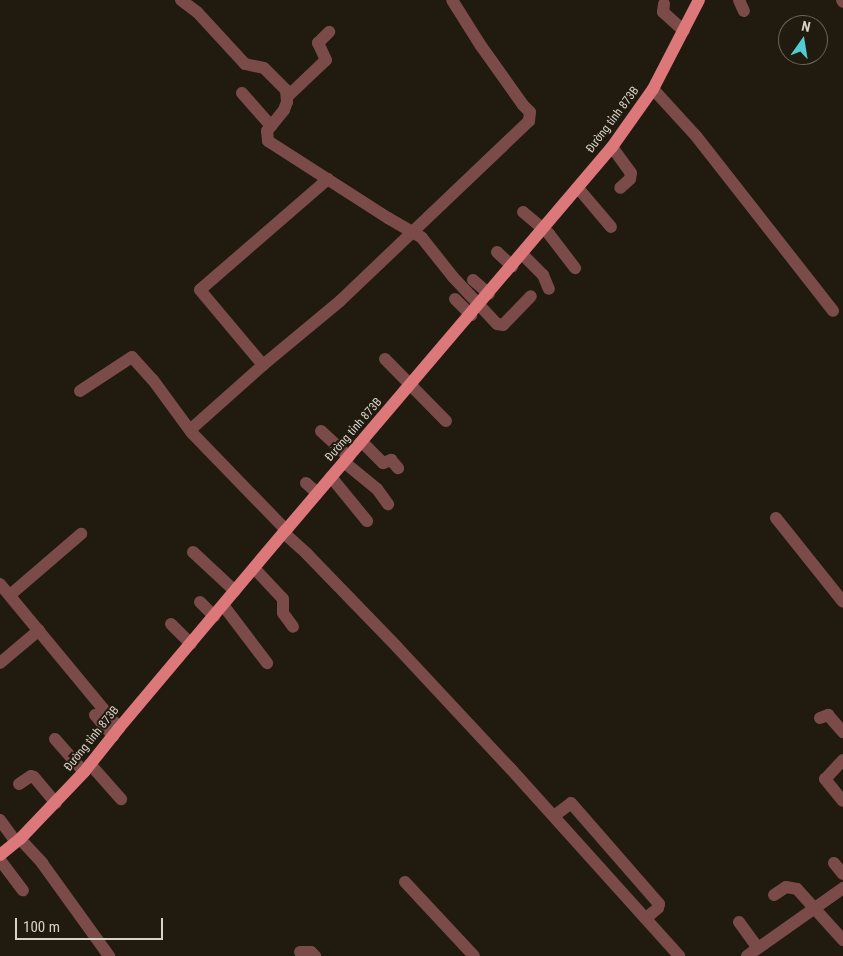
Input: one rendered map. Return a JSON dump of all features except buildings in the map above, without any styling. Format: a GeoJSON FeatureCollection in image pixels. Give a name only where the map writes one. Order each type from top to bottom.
{"type":"FeatureCollection","features":[{"type":"Feature","properties":{"kind":"main road","name":"Đường tỉnh 873B"},"geometry":{"type":"LineString","coordinates":[[0,855],[18,841],[56,803],[87,768],[254,568],[480,305],[612,147],[653,90],[699,0]]}},
{"type":"Feature","properties":{"kind":"street"},"geometry":{"type":"LineString","coordinates":[[181,0],[198,13],[245,64],[264,68],[286,90],[288,96]]}},
{"type":"Feature","properties":{"kind":"street"},"geometry":{"type":"LineString","coordinates":[[190,430],[263,365],[340,301],[499,152],[528,121],[531,114],[481,46],[452,0]]}},
{"type":"Feature","properties":{"kind":"street"},"geometry":{"type":"LineString","coordinates":[[664,4],[664,12],[684,31]]}},
{"type":"Feature","properties":{"kind":"street"},"geometry":{"type":"LineString","coordinates":[[329,32],[318,43],[326,60],[288,96],[284,110],[267,131],[268,140],[388,218],[414,231],[429,244],[453,277],[496,324],[500,325],[530,296]]}},
{"type":"Feature","properties":{"kind":"street"},"geometry":{"type":"LineString","coordinates":[[653,90],[696,136],[833,311]]}},
{"type":"Feature","properties":{"kind":"street"},"geometry":{"type":"LineString","coordinates":[[242,93],[271,126]]}},
{"type":"Feature","properties":{"kind":"street"},"geometry":{"type":"LineString","coordinates":[[612,147],[632,174],[630,179],[620,188]]}},
{"type":"Feature","properties":{"kind":"street"},"geometry":{"type":"LineString","coordinates":[[263,365],[200,290],[233,264],[328,179]]}},
{"type":"Feature","properties":{"kind":"street"},"geometry":{"type":"LineString","coordinates":[[578,188],[611,227]]}},
{"type":"Feature","properties":{"kind":"street"},"geometry":{"type":"LineString","coordinates":[[523,212],[544,229],[575,268]]}},
{"type":"Feature","properties":{"kind":"street"},"geometry":{"type":"LineString","coordinates":[[496,252],[512,266]]}},
{"type":"Feature","properties":{"kind":"street"},"geometry":{"type":"LineString","coordinates":[[522,254],[543,275],[549,289]]}},
{"type":"Feature","properties":{"kind":"street"},"geometry":{"type":"LineString","coordinates":[[474,280],[489,294]]}},
{"type":"Feature","properties":{"kind":"street"},"geometry":{"type":"LineString","coordinates":[[454,299],[471,315]]}},
{"type":"Feature","properties":{"kind":"street"},"geometry":{"type":"LineString","coordinates":[[80,390],[132,357],[153,380],[190,430],[241,486],[397,647],[554,816],[679,956]]}},
{"type":"Feature","properties":{"kind":"street"},"geometry":{"type":"LineString","coordinates":[[385,358],[446,421]]}},
{"type":"Feature","properties":{"kind":"street"},"geometry":{"type":"LineString","coordinates":[[321,430],[346,460],[377,489],[388,504]]}},
{"type":"Feature","properties":{"kind":"street"},"geometry":{"type":"LineString","coordinates":[[362,442],[382,462],[391,460],[398,468]]}},
{"type":"Feature","properties":{"kind":"street"},"geometry":{"type":"LineString","coordinates":[[331,477],[367,522]]}},
{"type":"Feature","properties":{"kind":"street"},"geometry":{"type":"LineString","coordinates":[[306,482],[318,493]]}},
{"type":"Feature","properties":{"kind":"street"},"geometry":{"type":"LineString","coordinates":[[776,518],[843,602]]}},
{"type":"Feature","properties":{"kind":"street"},"geometry":{"type":"LineString","coordinates":[[10,596],[81,534]]}},
{"type":"Feature","properties":{"kind":"street"},"geometry":{"type":"LineString","coordinates":[[193,552],[235,591]]}},
{"type":"Feature","properties":{"kind":"street"},"geometry":{"type":"LineString","coordinates":[[254,568],[282,599],[283,613],[293,627]]}},
{"type":"Feature","properties":{"kind":"street"},"geometry":{"type":"LineString","coordinates":[[0,584],[39,630],[116,732]]}},
{"type":"Feature","properties":{"kind":"street"},"geometry":{"type":"LineString","coordinates":[[200,602],[214,616]]}},
{"type":"Feature","properties":{"kind":"street"},"geometry":{"type":"LineString","coordinates":[[224,605],[267,663]]}},
{"type":"Feature","properties":{"kind":"street"},"geometry":{"type":"LineString","coordinates":[[171,624],[191,644]]}},
{"type":"Feature","properties":{"kind":"street"},"geometry":{"type":"LineString","coordinates":[[0,663],[39,630]]}},
{"type":"Feature","properties":{"kind":"street"},"geometry":{"type":"LineString","coordinates":[[95,715],[116,732]]}},
{"type":"Feature","properties":{"kind":"street"},"geometry":{"type":"LineString","coordinates":[[820,718],[828,715],[843,732]]}},
{"type":"Feature","properties":{"kind":"street"},"geometry":{"type":"LineString","coordinates":[[55,739],[122,799]]}},
{"type":"Feature","properties":{"kind":"street"},"geometry":{"type":"LineString","coordinates":[[843,760],[825,779],[843,801]]}},
{"type":"Feature","properties":{"kind":"street"},"geometry":{"type":"LineString","coordinates":[[19,784],[30,776],[34,777],[56,803]]}},
{"type":"Feature","properties":{"kind":"street"},"geometry":{"type":"LineString","coordinates":[[554,816],[571,803],[659,904],[658,908],[646,918]]}},
{"type":"Feature","properties":{"kind":"street"},"geometry":{"type":"LineString","coordinates":[[0,820],[18,841],[30,849],[42,863],[110,956]]}},
{"type":"Feature","properties":{"kind":"street"},"geometry":{"type":"LineString","coordinates":[[0,860],[22,890]]}},
{"type":"Feature","properties":{"kind":"street"},"geometry":{"type":"LineString","coordinates":[[834,863],[843,874]]}},
{"type":"Feature","properties":{"kind":"street"},"geometry":{"type":"LineString","coordinates":[[405,882],[474,956]]}},
{"type":"Feature","properties":{"kind":"street"},"geometry":{"type":"LineString","coordinates":[[774,895],[786,887],[793,888],[843,940]]}},
{"type":"Feature","properties":{"kind":"street"},"geometry":{"type":"LineString","coordinates":[[747,956],[843,888]]}},
{"type":"Feature","properties":{"kind":"street"},"geometry":{"type":"LineString","coordinates":[[739,922],[758,948]]}},
{"type":"Feature","properties":{"kind":"street"},"geometry":{"type":"LineString","coordinates":[[300,952],[311,952],[316,956]]}}]}
